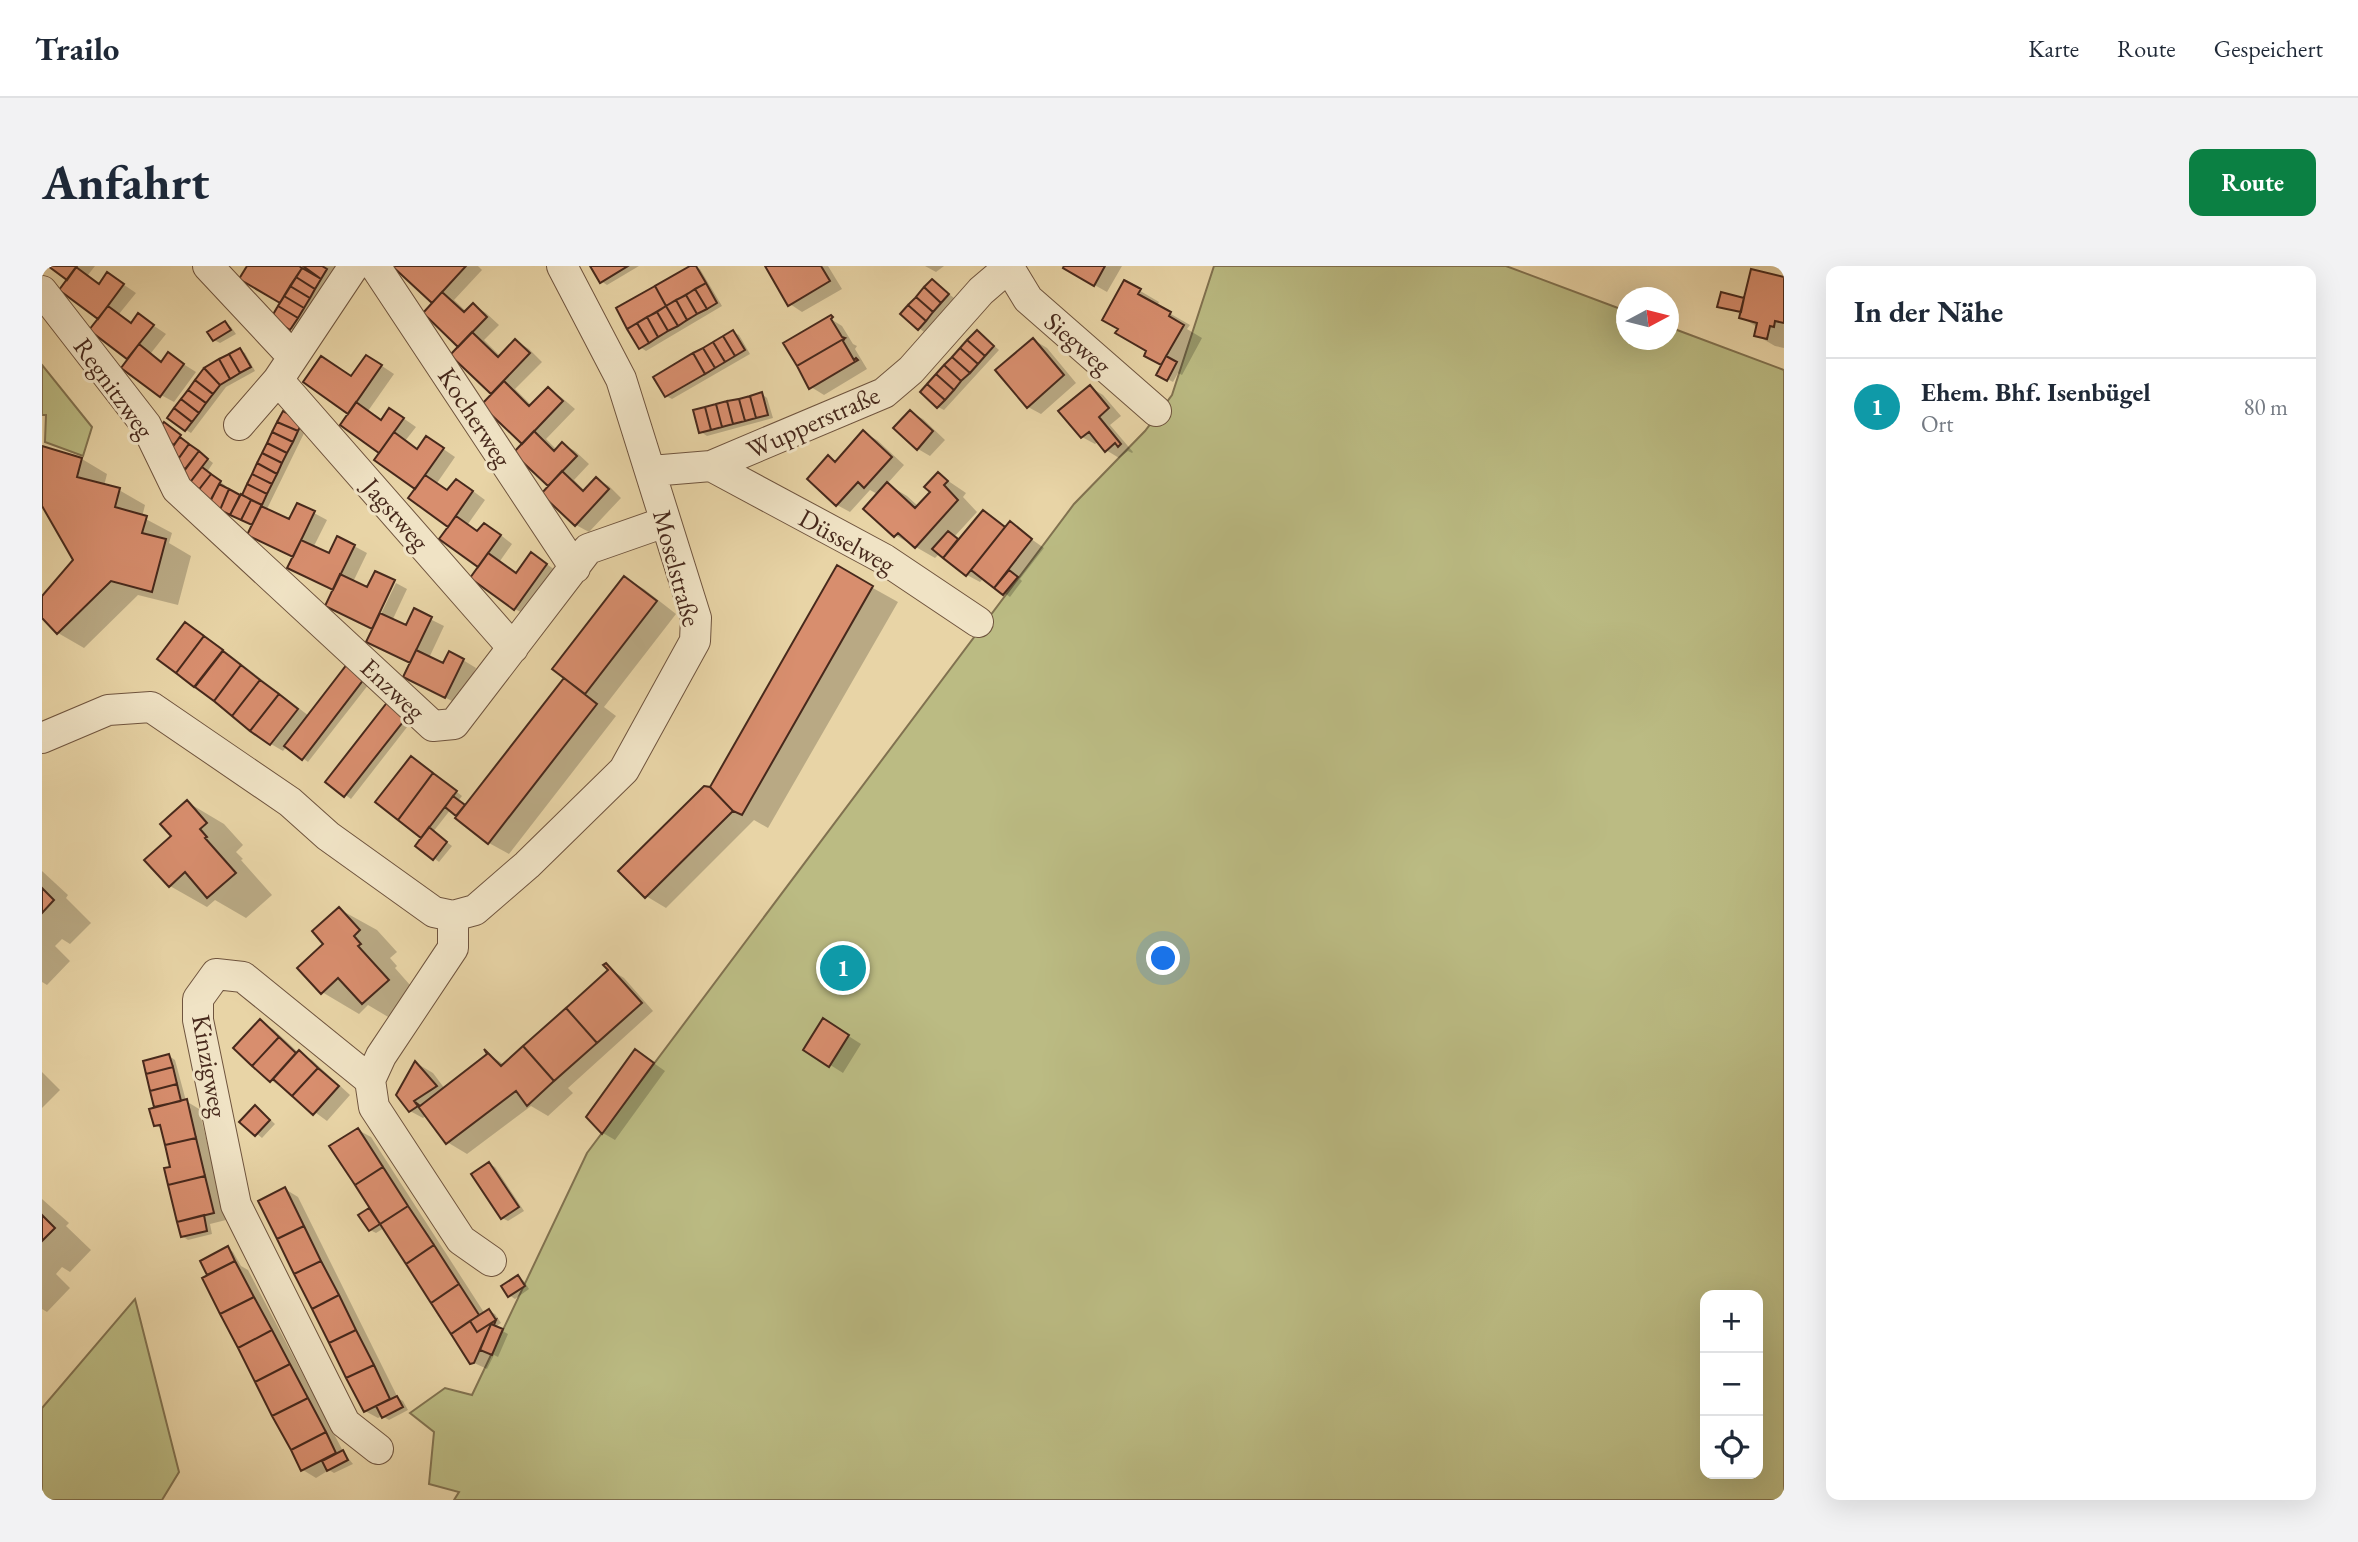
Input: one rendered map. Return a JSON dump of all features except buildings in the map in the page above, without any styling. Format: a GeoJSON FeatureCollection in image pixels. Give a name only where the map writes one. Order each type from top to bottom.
{"type":"FeatureCollection","features":[{"type":"Feature","properties":{"kind":"street","name":"Jagstweg"},"geometry":{"type":"LineString","coordinates":[[208,266],[285,368],[513,648]]}},
{"type":"Feature","properties":{"kind":"street"},"geometry":{"type":"LineString","coordinates":[[239,425],[285,368],[354,266]]}},
{"type":"Feature","properties":{"kind":"street","name":"Kocherweg"},"geometry":{"type":"LineString","coordinates":[[375,266],[575,568]]}},
{"type":"Feature","properties":{"kind":"street","name":"Moselstraße"},"geometry":{"type":"LineString","coordinates":[[453,916],[475,910],[527,865],[624,770],[695,641],[696,618],[621,379],[562,266]]}},
{"type":"Feature","properties":{"kind":"street","name":"Wupperstraße"},"geometry":{"type":"LineString","coordinates":[[651,471],[712,466],[884,393],[911,370],[981,290],[1009,267]]}},
{"type":"Feature","properties":{"kind":"street","name":"Siegweg"},"geometry":{"type":"LineString","coordinates":[[1009,267],[1028,299],[1156,411]]}},
{"type":"Feature","properties":{"kind":"street","name":"Regnitzweg"},"geometry":{"type":"LineString","coordinates":[[42,291],[146,425],[177,489]]}},
{"type":"Feature","properties":{"kind":"street","name":"Düsselweg"},"geometry":{"type":"LineString","coordinates":[[712,466],[884,559],[978,622]]}},
{"type":"Feature","properties":{"kind":"street","name":"Enzweg"},"geometry":{"type":"LineString","coordinates":[[177,489],[419,716],[433,726],[454,724],[588,549],[665,522]]}},
{"type":"Feature","properties":{"kind":"street"},"geometry":{"type":"LineString","coordinates":[[42,738],[108,710],[151,707],[290,802],[328,836],[434,912],[453,916],[453,948],[381,1056],[370,1080],[374,1107],[461,1240],[491,1261]]}},
{"type":"Feature","properties":{"kind":"street","name":"Kinzigweg"},"geometry":{"type":"LineString","coordinates":[[370,1080],[243,977],[216,974],[198,999],[198,1020],[236,1205],[345,1423],[378,1449]]}},
{"type":"Feature","properties":{"kind":"green space"},"geometry":{"type":"Polygon","coordinates":[[[1214,266],[1506,266],[1616,307],[1616,350],[1679,350],[1679,331],[1784,370],[1784,1500],[454,1500],[459,1492],[429,1484],[434,1432],[410,1413],[445,1388],[472,1395],[587,1153],[1074,504],[1145,431],[1172,395],[1214,266]]]}},
{"type":"Feature","properties":{"kind":"green space"},"geometry":{"type":"Polygon","coordinates":[[[42,365],[92,427],[83,456],[45,442],[42,365]]]}},
{"type":"Feature","properties":{"kind":"green space"},"geometry":{"type":"Polygon","coordinates":[[[135,1299],[179,1472],[162,1500],[42,1500],[42,1408],[135,1299]]]}},
{"type":"Feature","properties":{"kind":"place","name":"Ehem. Bhf. Isenbügel"},"geometry":{"type":"Point","coordinates":[843,968]}}]}
